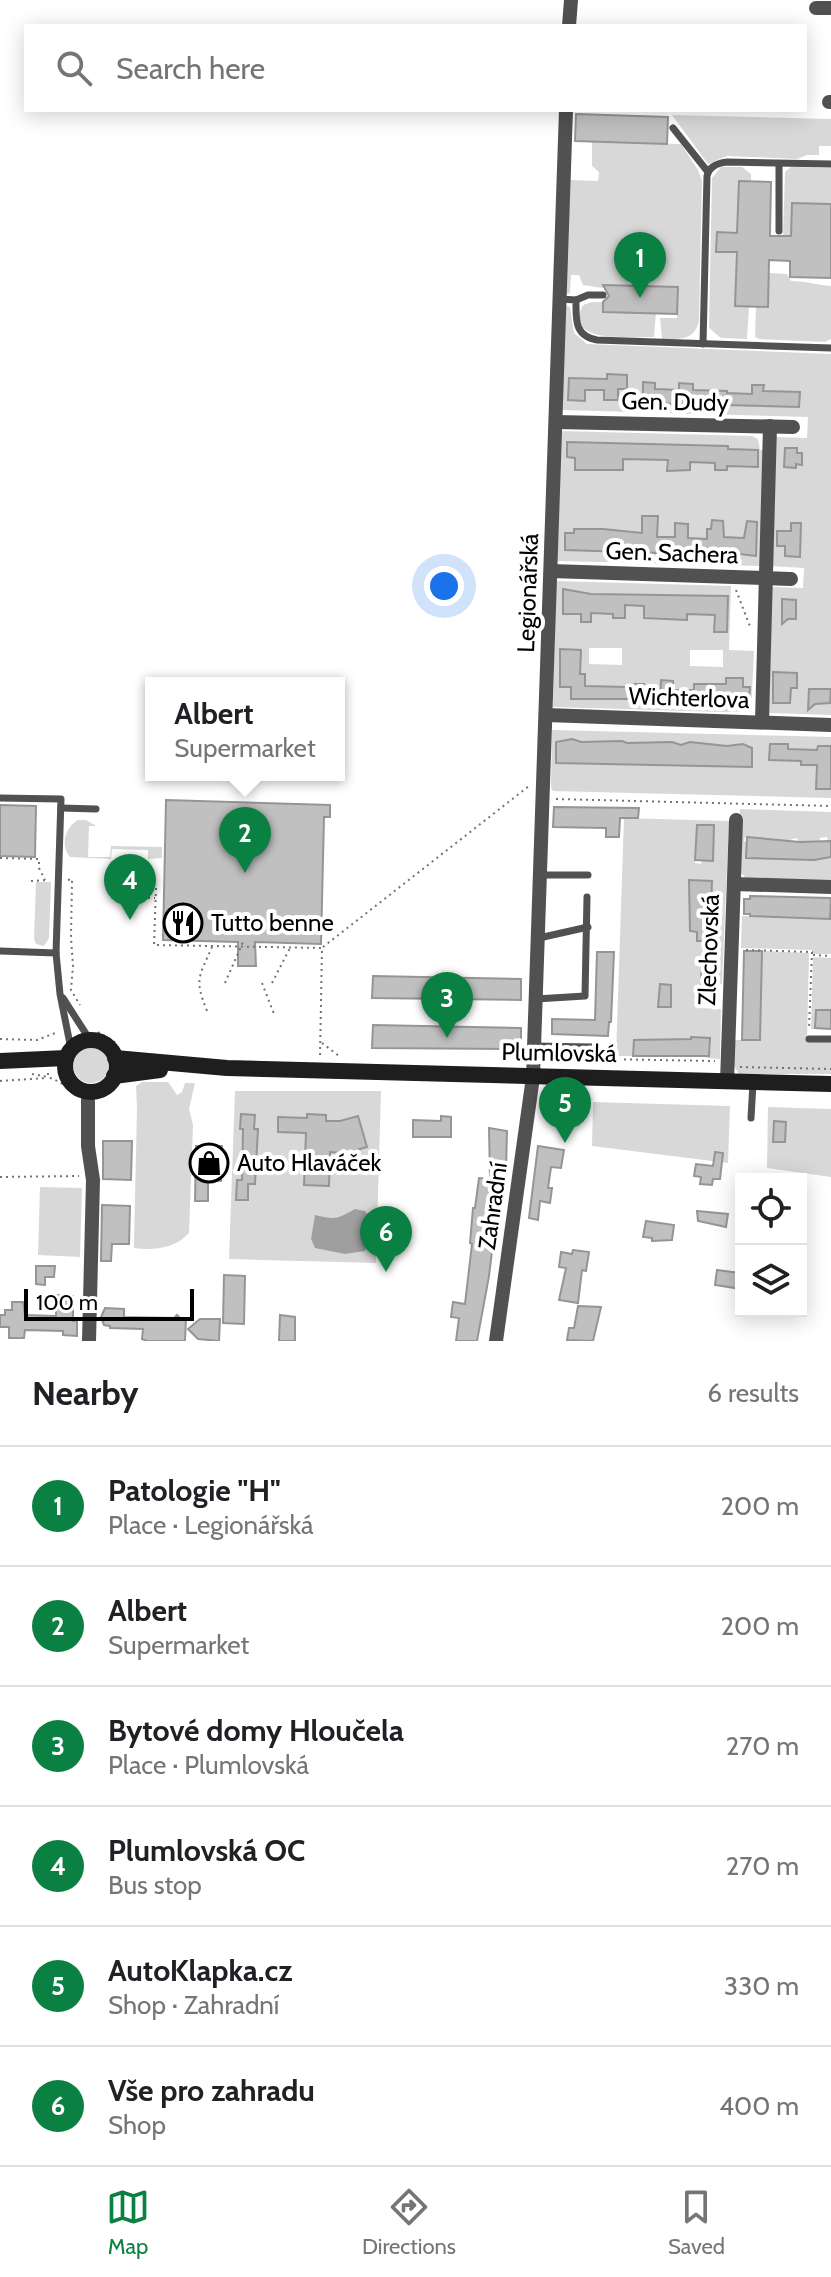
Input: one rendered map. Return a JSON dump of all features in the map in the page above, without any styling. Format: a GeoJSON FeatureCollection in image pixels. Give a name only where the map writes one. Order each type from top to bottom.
{"type":"FeatureCollection","features":[{"type":"Feature","properties":{"kind":"main road","name":"Plumlovská"},"geometry":{"type":"LineString","coordinates":[[90,1040],[106,1045],[115,1058],[189,1066]]}},
{"type":"Feature","properties":{"kind":"main road"},"geometry":{"type":"LineString","coordinates":[[0,1063],[58,1064],[90,1040]]}},
{"type":"Feature","properties":{"kind":"main road"},"geometry":{"type":"LineString","coordinates":[[115,1058],[123,1075]]}},
{"type":"Feature","properties":{"kind":"main road","name":"Plumlovská"},"geometry":{"type":"LineString","coordinates":[[88,1098],[123,1075],[189,1066],[533,1061],[727,1082],[831,1084]]}},
{"type":"Feature","properties":{"kind":"main road"},"geometry":{"type":"LineString","coordinates":[[58,1064],[88,1098]]}},
{"type":"Feature","properties":{"kind":"street"},"geometry":{"type":"LineString","coordinates":[[569,24],[571,0]]}},
{"type":"Feature","properties":{"kind":"street","name":"Legionářská"},"geometry":{"type":"LineString","coordinates":[[533,1061],[560,299],[568,161],[566,112]]}},
{"type":"Feature","properties":{"kind":"street","name":"Gen. Dudy"},"geometry":{"type":"LineString","coordinates":[[556,422],[793,427]]}},
{"type":"Feature","properties":{"kind":"street"},"geometry":{"type":"LineString","coordinates":[[762,722],[770,426]]}},
{"type":"Feature","properties":{"kind":"street","name":"Gen. Sachera"},"geometry":{"type":"LineString","coordinates":[[551,571],[791,579]]}},
{"type":"Feature","properties":{"kind":"street","name":"Wichterlova"},"geometry":{"type":"LineString","coordinates":[[546,715],[831,725]]}},
{"type":"Feature","properties":{"kind":"street","name":"Zlechovská"},"geometry":{"type":"LineString","coordinates":[[727,1082],[736,820]]}},
{"type":"Feature","properties":{"kind":"street"},"geometry":{"type":"LineString","coordinates":[[734,884],[831,887]]}},
{"type":"Feature","properties":{"kind":"street","name":"Zahradní"},"geometry":{"type":"LineString","coordinates":[[496,1341],[533,1061]]}},
{"type":"Feature","properties":{"kind":"street"},"geometry":{"type":"LineString","coordinates":[[88,1098],[88,1146],[92,1175],[89,1341]]}},
{"type":"Feature","properties":{"kind":"lane"},"geometry":{"type":"LineString","coordinates":[[673,128],[708,172],[703,344]]}},
{"type":"Feature","properties":{"kind":"lane"},"geometry":{"type":"LineString","coordinates":[[708,172],[716,164],[727,162],[831,164]]}},
{"type":"Feature","properties":{"kind":"lane"},"geometry":{"type":"LineString","coordinates":[[779,164],[779,231]]}},
{"type":"Feature","properties":{"kind":"lane"},"geometry":{"type":"LineString","coordinates":[[560,299],[576,300],[588,295],[603,295]]}},
{"type":"Feature","properties":{"kind":"lane"},"geometry":{"type":"LineString","coordinates":[[576,300],[578,329],[589,339],[831,348]]}},
{"type":"Feature","properties":{"kind":"lane"},"geometry":{"type":"LineString","coordinates":[[0,798],[61,799],[56,953],[60,994],[58,1064]]}},
{"type":"Feature","properties":{"kind":"lane"},"geometry":{"type":"LineString","coordinates":[[61,808],[96,809]]}},
{"type":"Feature","properties":{"kind":"lane"},"geometry":{"type":"LineString","coordinates":[[541,875],[588,875]]}},
{"type":"Feature","properties":{"kind":"lane"},"geometry":{"type":"LineString","coordinates":[[536,999],[585,996],[587,897]]}},
{"type":"Feature","properties":{"kind":"lane"},"geometry":{"type":"LineString","coordinates":[[538,938],[588,927]]}},
{"type":"Feature","properties":{"kind":"lane"},"geometry":{"type":"LineString","coordinates":[[0,951],[56,953]]}},
{"type":"Feature","properties":{"kind":"lane"},"geometry":{"type":"LineString","coordinates":[[60,994],[90,1040]]}},
{"type":"Feature","properties":{"kind":"lane"},"geometry":{"type":"LineString","coordinates":[[809,1039],[831,1039]]}},
{"type":"Feature","properties":{"kind":"lane"},"geometry":{"type":"LineString","coordinates":[[533,1061],[594,1047]]}},
{"type":"Feature","properties":{"kind":"lane"},"geometry":{"type":"LineString","coordinates":[[751,1118],[753,1083]]}},
{"type":"Feature","properties":{"kind":"path"},"geometry":{"type":"LineString","coordinates":[[733,583],[756,641]]}},
{"type":"Feature","properties":{"kind":"path"},"geometry":{"type":"LineString","coordinates":[[156,888],[154,945],[243,944],[322,948],[544,775]]}},
{"type":"Feature","properties":{"kind":"path"},"geometry":{"type":"LineString","coordinates":[[543,799],[831,806]]}},
{"type":"Feature","properties":{"kind":"path"},"geometry":{"type":"LineString","coordinates":[[0,858],[39,859],[39,868],[45,880]]}},
{"type":"Feature","properties":{"kind":"path"},"geometry":{"type":"LineString","coordinates":[[130,898],[156,898]]}},
{"type":"Feature","properties":{"kind":"path"},"geometry":{"type":"LineString","coordinates":[[155,913],[163,912]]}},
{"type":"Feature","properties":{"kind":"path"},"geometry":{"type":"LineString","coordinates":[[225,983],[243,944]]}},
{"type":"Feature","properties":{"kind":"path"},"geometry":{"type":"LineString","coordinates":[[73,946],[71,990],[83,1010]]}},
{"type":"Feature","properties":{"kind":"path"},"geometry":{"type":"LineString","coordinates":[[207,1011],[198,988],[198,978],[213,946]]}},
{"type":"Feature","properties":{"kind":"path"},"geometry":{"type":"LineString","coordinates":[[272,983],[290,947]]}},
{"type":"Feature","properties":{"kind":"path"},"geometry":{"type":"LineString","coordinates":[[322,948],[318,1058],[326,1058]]}},
{"type":"Feature","properties":{"kind":"path"},"geometry":{"type":"LineString","coordinates":[[731,949],[812,952],[809,1039]]}},
{"type":"Feature","properties":{"kind":"path"},"geometry":{"type":"LineString","coordinates":[[811,955],[831,956]]}},
{"type":"Feature","properties":{"kind":"path"},"geometry":{"type":"LineString","coordinates":[[262,983],[274,1014]]}},
{"type":"Feature","properties":{"kind":"path"},"geometry":{"type":"LineString","coordinates":[[61,1031],[58,1042],[49,1048],[58,1064],[63,1084],[81,1104],[88,1098],[97,1105],[118,1085],[131,1081],[123,1075]]}},
{"type":"Feature","properties":{"kind":"path"},"geometry":{"type":"LineString","coordinates":[[320,1042],[344,1059],[335,1058]]}},
{"type":"Feature","properties":{"kind":"path"},"geometry":{"type":"LineString","coordinates":[[533,1061],[540,1058],[612,1061],[622,1058],[831,1069]]}},
{"type":"Feature","properties":{"kind":"path"},"geometry":{"type":"LineString","coordinates":[[0,1081],[58,1064]]}},
{"type":"Feature","properties":{"kind":"path"},"geometry":{"type":"LineString","coordinates":[[0,1177],[92,1175]]}},
{"type":"Feature","properties":{"kind":"shaded area"},"geometry":{"type":"Polygon","coordinates":[[[672,115],[831,119],[831,146],[819,146],[819,155],[797,159],[727,156],[708,164],[672,115]]]}},
{"type":"Feature","properties":{"kind":"shaded area"},"geometry":{"type":"Polygon","coordinates":[[[592,142],[681,144],[698,170],[702,181],[699,322],[689,336],[662,339],[660,318],[677,318],[677,287],[604,285],[603,288],[583,285],[579,275],[571,275],[570,293],[564,295],[568,164],[571,180],[598,181],[599,172],[592,166],[592,142]]]}},
{"type":"Feature","properties":{"kind":"shaded area"},"geometry":{"type":"Polygon","coordinates":[[[721,167],[742,167],[751,174],[751,182],[739,182],[737,233],[717,233],[716,251],[733,252],[737,249],[735,306],[749,306],[747,339],[721,338],[709,328],[712,178],[721,167]]]}},
{"type":"Feature","properties":{"kind":"shaded area"},"geometry":{"type":"Polygon","coordinates":[[[791,167],[831,168],[831,204],[791,236],[783,236],[785,172],[791,167]]]}},
{"type":"Feature","properties":{"kind":"shaded area"},"geometry":{"type":"Polygon","coordinates":[[[769,273],[787,274],[791,281],[831,286],[831,339],[825,342],[755,337],[756,307],[768,307],[769,273]]]}},
{"type":"Feature","properties":{"kind":"shaded area"},"geometry":{"type":"Polygon","coordinates":[[[603,302],[603,312],[656,313],[654,337],[603,336],[591,332],[583,327],[579,318],[583,305],[603,302]]]}},
{"type":"Feature","properties":{"kind":"shaded area"},"geometry":{"type":"Polygon","coordinates":[[[564,305],[570,307],[574,333],[587,344],[831,354],[831,715],[769,713],[772,587],[803,588],[804,568],[770,566],[776,437],[807,438],[808,417],[561,410],[564,305]]]}},
{"type":"Feature","properties":{"kind":"shaded area"},"geometry":{"type":"Polygon","coordinates":[[[561,431],[752,436],[758,439],[760,450],[765,450],[762,566],[557,561],[561,431]]]}},
{"type":"Feature","properties":{"kind":"shaded area"},"geometry":{"type":"Polygon","coordinates":[[[556,581],[731,586],[729,650],[754,651],[751,711],[553,707],[556,581]],[[589,648],[589,664],[622,665],[622,648],[589,648]],[[690,650],[690,666],[723,667],[723,650],[690,650]]]}},
{"type":"Feature","properties":{"kind":"shaded area"},"geometry":{"type":"Polygon","coordinates":[[[552,730],[831,737],[831,798],[553,791],[552,730]]]}},
{"type":"Feature","properties":{"kind":"shaded area"},"geometry":{"type":"Polygon","coordinates":[[[740,809],[831,812],[831,841],[827,837],[820,838],[819,842],[800,842],[796,838],[786,841],[745,837],[744,841],[747,842],[747,858],[831,857],[831,884],[749,881],[738,870],[740,809]]]}},
{"type":"Feature","properties":{"kind":"shaded area"},"geometry":{"type":"Polygon","coordinates":[[[624,818],[729,821],[722,984],[717,983],[718,959],[702,959],[704,982],[700,983],[699,1008],[721,1009],[720,1059],[706,1058],[711,1045],[691,1040],[634,1040],[633,1056],[616,1056],[624,818]],[[697,825],[695,863],[701,864],[714,825],[697,825]]]}},
{"type":"Feature","properties":{"kind":"shaded area"},"geometry":{"type":"Polygon","coordinates":[[[78,820],[86,820],[96,826],[89,826],[88,857],[110,857],[111,846],[162,847],[162,858],[148,859],[148,850],[112,849],[111,859],[70,857],[65,848],[65,837],[78,820]]]}},
{"type":"Feature","properties":{"kind":"shaded area"},"geometry":{"type":"Polygon","coordinates":[[[36,882],[51,882],[49,938],[44,946],[36,944],[34,939],[36,882]]]}},
{"type":"Feature","properties":{"kind":"shaded area"},"geometry":{"type":"Polygon","coordinates":[[[742,916],[831,919],[831,954],[813,954],[812,950],[741,948],[742,916]]]}},
{"type":"Feature","properties":{"kind":"shaded area"},"geometry":{"type":"Polygon","coordinates":[[[762,951],[809,953],[807,1041],[831,1042],[831,1074],[739,1074],[733,1064],[734,1040],[760,1040],[762,951]]]}},
{"type":"Feature","properties":{"kind":"shaded area"},"geometry":{"type":"Polygon","coordinates":[[[813,957],[831,958],[831,1010],[816,1010],[815,1029],[811,1029],[813,957]]]}},
{"type":"Feature","properties":{"kind":"shaded area"},"geometry":{"type":"Polygon","coordinates":[[[91,1047],[104,1052],[109,1065],[104,1078],[91,1083],[78,1078],[73,1065],[78,1052],[91,1047]]]}},
{"type":"Feature","properties":{"kind":"shaded area"},"geometry":{"type":"Polygon","coordinates":[[[142,1082],[168,1082],[177,1095],[182,1092],[185,1083],[195,1083],[189,1109],[193,1125],[189,1233],[171,1245],[149,1249],[134,1248],[136,1086],[142,1082]]]}},
{"type":"Feature","properties":{"kind":"shaded area"},"geometry":{"type":"Polygon","coordinates":[[[235,1091],[381,1091],[376,1263],[229,1259],[235,1091]]]}},
{"type":"Feature","properties":{"kind":"shaded area"},"geometry":{"type":"Polygon","coordinates":[[[593,1102],[730,1106],[728,1163],[592,1146],[593,1102]]]}},
{"type":"Feature","properties":{"kind":"shaded area"},"geometry":{"type":"Polygon","coordinates":[[[768,1107],[831,1109],[831,1177],[767,1168],[768,1107]]]}},
{"type":"Feature","properties":{"kind":"shaded area"},"geometry":{"type":"Polygon","coordinates":[[[40,1187],[82,1188],[80,1257],[38,1255],[40,1187]]]}},
{"type":"Feature","properties":{"kind":"shaded area"},"geometry":{"type":"Polygon","coordinates":[[[355,1209],[365,1211],[370,1221],[371,1236],[365,1251],[345,1254],[315,1248],[311,1239],[315,1215],[336,1218],[355,1209]]]}},
{"type":"Feature","properties":{"kind":"building"},"geometry":{"type":"Polygon","coordinates":[[[576,114],[668,117],[667,144],[575,141],[576,114]]]}},
{"type":"Feature","properties":{"kind":"building"},"geometry":{"type":"Polygon","coordinates":[[[739,181],[771,182],[770,236],[791,236],[792,203],[831,204],[831,278],[790,277],[790,261],[769,260],[768,307],[735,306],[737,252],[716,252],[717,232],[737,233],[739,181]]]}},
{"type":"Feature","properties":{"kind":"building"},"geometry":{"type":"Polygon","coordinates":[[[603,285],[678,287],[677,314],[603,312],[603,302],[609,296],[603,285]]]}},
{"type":"Feature","properties":{"kind":"building"},"geometry":{"type":"Polygon","coordinates":[[[607,374],[627,375],[627,389],[618,389],[618,400],[604,400],[604,390],[585,390],[585,401],[568,400],[569,378],[607,379],[607,374]]]}},
{"type":"Feature","properties":{"kind":"building"},"geometry":{"type":"Polygon","coordinates":[[[643,382],[655,383],[655,389],[679,390],[679,383],[693,384],[693,390],[752,394],[752,385],[764,385],[763,391],[800,392],[799,407],[643,403],[643,382]]]}},
{"type":"Feature","properties":{"kind":"building"},"geometry":{"type":"Polygon","coordinates":[[[567,442],[728,446],[728,449],[758,450],[758,467],[727,466],[727,470],[715,470],[715,463],[690,462],[690,470],[667,471],[668,460],[623,459],[623,470],[575,470],[575,458],[567,457],[567,442]]]}},
{"type":"Feature","properties":{"kind":"building"},"geometry":{"type":"Polygon","coordinates":[[[785,448],[797,448],[797,453],[802,453],[802,465],[784,467],[785,448]]]}},
{"type":"Feature","properties":{"kind":"building"},"geometry":{"type":"Polygon","coordinates":[[[642,516],[658,516],[657,537],[675,537],[675,523],[688,524],[688,538],[707,539],[707,529],[711,529],[712,520],[723,521],[724,537],[744,538],[747,521],[757,522],[756,556],[722,552],[722,555],[565,550],[565,533],[574,533],[574,529],[642,533],[642,516]]]}},
{"type":"Feature","properties":{"kind":"building"},"geometry":{"type":"Polygon","coordinates":[[[791,523],[801,523],[800,557],[785,556],[785,546],[777,546],[777,531],[791,531],[791,523]]]}},
{"type":"Feature","properties":{"kind":"building"},"geometry":{"type":"Polygon","coordinates":[[[563,589],[591,594],[728,596],[727,632],[714,632],[715,615],[687,614],[687,620],[644,618],[644,606],[625,605],[625,618],[591,613],[591,622],[581,622],[581,614],[563,614],[563,589]]]}},
{"type":"Feature","properties":{"kind":"building"},"geometry":{"type":"Polygon","coordinates":[[[782,599],[796,600],[796,619],[788,619],[782,624],[782,599]]]}},
{"type":"Feature","properties":{"kind":"building"},"geometry":{"type":"Polygon","coordinates":[[[560,649],[581,650],[580,674],[585,674],[585,686],[627,687],[628,684],[644,684],[644,699],[571,699],[571,687],[560,687],[560,649]]]}},
{"type":"Feature","properties":{"kind":"building"},"geometry":{"type":"Polygon","coordinates":[[[773,672],[797,673],[797,688],[791,688],[790,703],[773,703],[773,672]]]}},
{"type":"Feature","properties":{"kind":"building"},"geometry":{"type":"Polygon","coordinates":[[[726,678],[743,678],[743,687],[750,687],[749,700],[740,699],[740,704],[660,702],[661,680],[673,681],[673,690],[694,690],[694,684],[726,684],[726,678]]]}},
{"type":"Feature","properties":{"kind":"building"},"geometry":{"type":"Polygon","coordinates":[[[809,689],[831,689],[830,703],[815,704],[808,710],[809,689]]]}},
{"type":"Feature","properties":{"kind":"building"},"geometry":{"type":"Polygon","coordinates":[[[572,739],[581,742],[672,742],[681,745],[690,742],[727,746],[743,744],[752,748],[752,767],[556,763],[556,742],[572,739]]]}},
{"type":"Feature","properties":{"kind":"building"},"geometry":{"type":"Polygon","coordinates":[[[770,744],[788,744],[788,749],[817,750],[818,746],[831,746],[831,789],[816,789],[817,765],[769,760],[770,744]]]}},
{"type":"Feature","properties":{"kind":"building"},"geometry":{"type":"Polygon","coordinates":[[[166,800],[330,805],[330,817],[324,817],[321,944],[255,942],[256,966],[238,966],[238,942],[163,940],[166,800]]]}},
{"type":"Feature","properties":{"kind":"building"},"geometry":{"type":"Polygon","coordinates":[[[0,805],[36,806],[35,857],[0,856],[0,805]]]}},
{"type":"Feature","properties":{"kind":"building"},"geometry":{"type":"Polygon","coordinates":[[[554,807],[639,808],[638,818],[620,818],[619,837],[606,837],[606,828],[553,827],[554,807]]]}},
{"type":"Feature","properties":{"kind":"building"},"geometry":{"type":"Polygon","coordinates":[[[697,825],[714,825],[713,861],[695,860],[697,825]]]}},
{"type":"Feature","properties":{"kind":"building"},"geometry":{"type":"Polygon","coordinates":[[[747,837],[800,842],[831,841],[831,857],[814,860],[746,858],[747,837]]]}},
{"type":"Feature","properties":{"kind":"building"},"geometry":{"type":"Polygon","coordinates":[[[689,880],[712,881],[710,941],[697,941],[697,932],[690,931],[689,880]]]}},
{"type":"Feature","properties":{"kind":"building"},"geometry":{"type":"Polygon","coordinates":[[[750,896],[831,898],[830,919],[750,916],[744,914],[744,899],[750,899],[750,896]]]}},
{"type":"Feature","properties":{"kind":"building"},"geometry":{"type":"Polygon","coordinates":[[[744,951],[762,951],[760,1040],[742,1040],[744,951]]]}},
{"type":"Feature","properties":{"kind":"building"},"geometry":{"type":"Polygon","coordinates":[[[597,952],[614,952],[608,1036],[552,1034],[552,1019],[595,1020],[597,952]]]}},
{"type":"Feature","properties":{"kind":"building"},"geometry":{"type":"Polygon","coordinates":[[[702,959],[718,959],[717,1003],[700,1003],[702,959]]]}},
{"type":"Feature","properties":{"kind":"building"},"geometry":{"type":"Polygon","coordinates":[[[373,976],[521,979],[521,1000],[372,998],[373,976]]]}},
{"type":"Feature","properties":{"kind":"building"},"geometry":{"type":"Polygon","coordinates":[[[660,984],[671,985],[671,1007],[658,1007],[660,984]]]}},
{"type":"Feature","properties":{"kind":"building"},"geometry":{"type":"Polygon","coordinates":[[[816,1010],[831,1010],[831,1029],[815,1028],[816,1010]]]}},
{"type":"Feature","properties":{"kind":"building"},"geometry":{"type":"Polygon","coordinates":[[[373,1025],[521,1028],[521,1049],[372,1048],[373,1025]]]}},
{"type":"Feature","properties":{"kind":"building"},"geometry":{"type":"Polygon","coordinates":[[[710,1038],[709,1056],[633,1056],[634,1040],[710,1038]]]}},
{"type":"Feature","properties":{"kind":"building"},"geometry":{"type":"Polygon","coordinates":[[[241,1114],[255,1115],[254,1129],[258,1129],[255,1184],[248,1184],[248,1200],[236,1200],[237,1180],[242,1180],[241,1114]]]}},
{"type":"Feature","properties":{"kind":"building"},"geometry":{"type":"Polygon","coordinates":[[[307,1114],[326,1115],[326,1121],[358,1116],[367,1147],[346,1153],[330,1152],[329,1186],[304,1185],[306,1133],[278,1132],[278,1117],[307,1118],[307,1114]]]}},
{"type":"Feature","properties":{"kind":"building"},"geometry":{"type":"Polygon","coordinates":[[[441,1116],[451,1117],[451,1137],[413,1137],[413,1120],[441,1121],[441,1116]]]}},
{"type":"Feature","properties":{"kind":"building"},"geometry":{"type":"Polygon","coordinates":[[[774,1121],[786,1122],[785,1142],[773,1142],[774,1121]]]}},
{"type":"Feature","properties":{"kind":"building"},"geometry":{"type":"Polygon","coordinates":[[[489,1128],[507,1131],[506,1169],[502,1169],[489,1276],[477,1341],[456,1341],[459,1318],[451,1317],[453,1302],[465,1304],[473,1208],[479,1178],[490,1179],[489,1128]]]}},
{"type":"Feature","properties":{"kind":"building"},"geometry":{"type":"Polygon","coordinates":[[[103,1141],[132,1141],[131,1180],[103,1179],[103,1141]]]}},
{"type":"Feature","properties":{"kind":"building","name":"Auto Hlaváček"},"geometry":{"type":"Polygon","coordinates":[[[196,1146],[222,1146],[221,1181],[208,1180],[208,1201],[195,1201],[196,1146]]]}},
{"type":"Feature","properties":{"kind":"building"},"geometry":{"type":"Polygon","coordinates":[[[538,1146],[564,1150],[561,1168],[551,1167],[548,1188],[552,1188],[550,1203],[540,1201],[538,1220],[529,1218],[538,1146]]]}},
{"type":"Feature","properties":{"kind":"building"},"geometry":{"type":"Polygon","coordinates":[[[715,1152],[723,1153],[720,1179],[713,1179],[712,1185],[700,1184],[701,1177],[694,1176],[696,1164],[713,1166],[715,1152]]]}},
{"type":"Feature","properties":{"kind":"building"},"geometry":{"type":"Polygon","coordinates":[[[102,1205],[130,1206],[129,1244],[112,1244],[111,1261],[101,1261],[102,1205]]]}},
{"type":"Feature","properties":{"kind":"building"},"geometry":{"type":"Polygon","coordinates":[[[697,1211],[728,1214],[726,1227],[698,1221],[697,1211]]]}},
{"type":"Feature","properties":{"kind":"building"},"geometry":{"type":"Polygon","coordinates":[[[646,1221],[674,1225],[672,1240],[652,1241],[652,1238],[643,1237],[646,1221]]]}},
{"type":"Feature","properties":{"kind":"building"},"geometry":{"type":"Polygon","coordinates":[[[573,1250],[589,1252],[586,1271],[582,1270],[578,1303],[559,1300],[566,1268],[559,1267],[561,1252],[572,1254],[573,1250]]]}},
{"type":"Feature","properties":{"kind":"building"},"geometry":{"type":"Polygon","coordinates":[[[36,1266],[55,1266],[54,1277],[45,1277],[45,1285],[36,1284],[36,1266]]]}},
{"type":"Feature","properties":{"kind":"building"},"geometry":{"type":"Polygon","coordinates":[[[717,1270],[735,1272],[735,1288],[715,1285],[717,1270]]]}},
{"type":"Feature","properties":{"kind":"building"},"geometry":{"type":"Polygon","coordinates":[[[224,1275],[245,1276],[244,1324],[223,1323],[224,1275]]]}},
{"type":"Feature","properties":{"kind":"building"},"geometry":{"type":"Polygon","coordinates":[[[56,1295],[73,1296],[73,1321],[77,1321],[77,1336],[63,1335],[63,1331],[25,1330],[24,1338],[9,1338],[9,1327],[0,1327],[0,1315],[5,1315],[5,1310],[12,1310],[12,1302],[23,1302],[25,1315],[56,1316],[56,1295]]]}},
{"type":"Feature","properties":{"kind":"building"},"geometry":{"type":"Polygon","coordinates":[[[578,1306],[601,1307],[593,1341],[567,1340],[569,1328],[574,1328],[578,1306]]]}},
{"type":"Feature","properties":{"kind":"building"},"geometry":{"type":"Polygon","coordinates":[[[105,1308],[124,1309],[124,1317],[174,1318],[177,1315],[186,1318],[185,1341],[147,1341],[142,1339],[143,1329],[110,1328],[104,1325],[101,1317],[105,1308]]]}},
{"type":"Feature","properties":{"kind":"building"},"geometry":{"type":"Polygon","coordinates":[[[280,1315],[295,1317],[295,1341],[279,1341],[280,1315]]]}},
{"type":"Feature","properties":{"kind":"building"},"geometry":{"type":"Polygon","coordinates":[[[200,1319],[220,1319],[219,1341],[198,1339],[188,1329],[200,1319]]]}},
{"type":"Feature","properties":{"kind":"place","name":"Patologie \"H\""},"geometry":{"type":"Point","coordinates":[640,298]}},
{"type":"Feature","properties":{"kind":"place","name":"Albert"},"geometry":{"type":"Point","coordinates":[245,873]}},
{"type":"Feature","properties":{"kind":"place","name":"Plumlovská OC"},"geometry":{"type":"Point","coordinates":[130,920]}},
{"type":"Feature","properties":{"kind":"place","name":"Tutto benne"},"geometry":{"type":"Point","coordinates":[183,923]}},
{"type":"Feature","properties":{"kind":"place","name":"Bytové domy Hloučela"},"geometry":{"type":"Point","coordinates":[447,1038]}},
{"type":"Feature","properties":{"kind":"place","name":"AutoKlapka.cz"},"geometry":{"type":"Point","coordinates":[565,1143]}},
{"type":"Feature","properties":{"kind":"place","name":"Auto Hlaváček"},"geometry":{"type":"Point","coordinates":[209,1163]}},
{"type":"Feature","properties":{"kind":"place","name":"Vše pro zahradu"},"geometry":{"type":"Point","coordinates":[386,1272]}}]}
